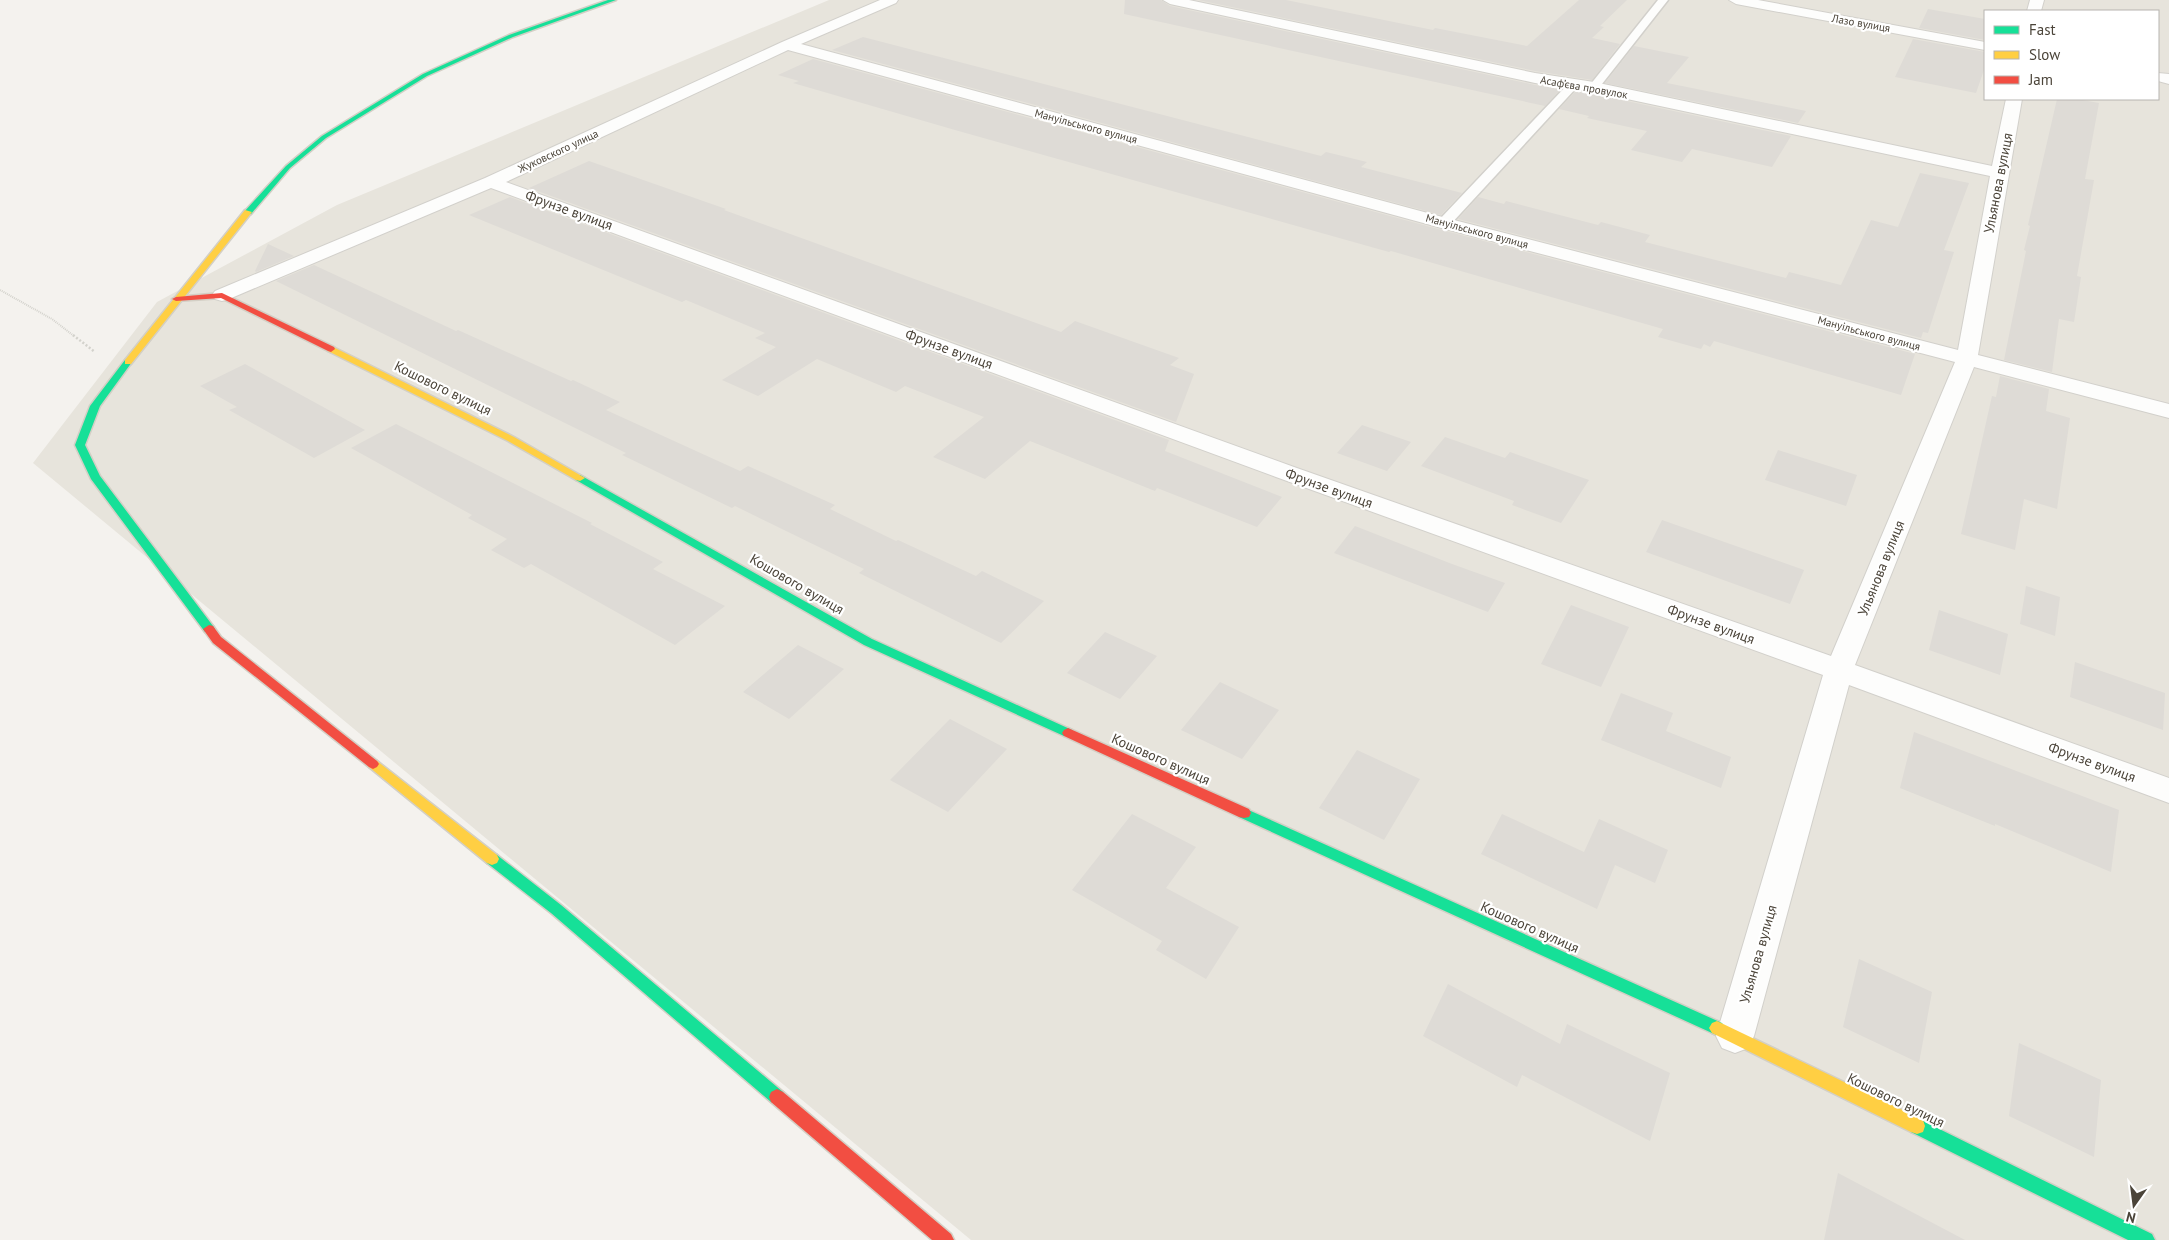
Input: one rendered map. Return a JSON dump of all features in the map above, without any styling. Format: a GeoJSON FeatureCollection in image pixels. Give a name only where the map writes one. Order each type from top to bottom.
{"type":"FeatureCollection","features":[{"type":"Feature","properties":{"kind":"street"},"geometry":{"type":"LineString","coordinates":[[613,0],[511,36],[425,75],[324,138],[288,167],[262,195],[176,299],[125,365],[96,406],[80,445],[95,477],[217,640],[556,909],[945,1240]]}},
{"type":"Feature","properties":{"kind":"street","name":"Жуковского улица"},"geometry":{"type":"LineString","coordinates":[[222,295],[491,182],[787,45],[890,0]]}},
{"type":"Feature","properties":{"kind":"street","name":"Асаф’єва провулок"},"geometry":{"type":"LineString","coordinates":[[1170,0],[1535,78],[1594,87],[1999,172]]}},
{"type":"Feature","properties":{"kind":"street","name":"Лазо вулиця"},"geometry":{"type":"LineString","coordinates":[[1736,0],[1984,46]]}},
{"type":"Feature","properties":{"kind":"street","name":"Мануільського вулиця"},"geometry":{"type":"LineString","coordinates":[[787,45],[1444,222],[2169,411]]}},
{"type":"Feature","properties":{"kind":"street","name":"Ульянова вулиця"},"geometry":{"type":"LineString","coordinates":[[1735,1036],[1839,670],[1967,358],[1999,172],[2014,100]]}},
{"type":"Feature","properties":{"kind":"street","name":"Фрунзе вулиця"},"geometry":{"type":"LineString","coordinates":[[491,182],[1266,466],[1839,670],[2169,791]]}},
{"type":"Feature","properties":{"kind":"street"},"geometry":{"type":"LineString","coordinates":[[176,299],[222,295]]}},
{"type":"Feature","properties":{"kind":"street","name":"Кошового вулиця"},"geometry":{"type":"LineString","coordinates":[[222,295],[511,439],[868,642],[1735,1036],[2146,1240]]}},
{"type":"Feature","properties":{"kind":"lane"},"geometry":{"type":"LineString","coordinates":[[1594,87],[1663,0]]}},
{"type":"Feature","properties":{"kind":"lane"},"geometry":{"type":"LineString","coordinates":[[1444,222],[1574,84]]}},
{"type":"Feature","properties":{"kind":"path"},"geometry":{"type":"LineString","coordinates":[[0,290],[52,319],[92,350],[125,365]]}},
{"type":"Feature","properties":{"kind":"shaded area"},"geometry":{"type":"Polygon","coordinates":[[[829,0],[2169,0],[2169,1240],[971,1240],[33,463],[157,302],[337,205],[829,0]]]}},
{"type":"Feature","properties":{"kind":"building"},"geometry":{"type":"Polygon","coordinates":[[[1125,0],[1161,0],[1170,6],[1561,89],[1545,106],[1124,14],[1125,0]]]}},
{"type":"Feature","properties":{"kind":"building"},"geometry":{"type":"Polygon","coordinates":[[[1198,0],[1286,0],[1433,30],[1435,28],[1527,46],[1579,0],[1627,0],[1600,26],[1604,27],[1592,38],[1620,44],[1592,80],[1535,71],[1198,0]]]}},
{"type":"Feature","properties":{"kind":"building"},"geometry":{"type":"Polygon","coordinates":[[[1928,9],[1984,19],[1984,40],[1919,28],[1928,9]]]}},
{"type":"Feature","properties":{"kind":"building"},"geometry":{"type":"Polygon","coordinates":[[[863,37],[1321,156],[1326,152],[1367,162],[1361,167],[1462,193],[1441,215],[832,50],[863,37]]]}},
{"type":"Feature","properties":{"kind":"building"},"geometry":{"type":"Polygon","coordinates":[[[1913,39],[1984,52],[1984,70],[1976,93],[1895,77],[1913,39]]]}},
{"type":"Feature","properties":{"kind":"building"},"geometry":{"type":"Polygon","coordinates":[[[1634,46],[1689,57],[1667,83],[1806,111],[1798,123],[1605,83],[1634,46]]]}},
{"type":"Feature","properties":{"kind":"building"},"geometry":{"type":"Polygon","coordinates":[[[813,59],[1438,229],[1915,354],[1901,395],[1714,341],[1710,347],[1704,344],[1701,349],[1658,337],[1663,329],[955,130],[793,83],[799,81],[778,75],[813,59]]]}},
{"type":"Feature","properties":{"kind":"building"},"geometry":{"type":"Polygon","coordinates":[[[1576,91],[1791,136],[1772,167],[1692,149],[1682,162],[1631,150],[1647,131],[1587,118],[1589,116],[1559,109],[1576,91]]]}},
{"type":"Feature","properties":{"kind":"building"},"geometry":{"type":"Polygon","coordinates":[[[2057,100],[2082,100],[2099,103],[2085,179],[2094,180],[2077,276],[2081,277],[2074,322],[2059,319],[2052,372],[2004,360],[2026,251],[2024,250],[2030,226],[2028,225],[2057,100]]]}},
{"type":"Feature","properties":{"kind":"building"},"geometry":{"type":"Polygon","coordinates":[[[589,161],[726,209],[724,210],[1061,332],[1075,321],[1179,358],[1170,365],[1194,374],[1176,422],[529,188],[589,161]]]}},
{"type":"Feature","properties":{"kind":"building"},"geometry":{"type":"Polygon","coordinates":[[[1920,173],[1969,183],[1944,250],[1954,252],[1928,333],[1923,332],[1921,338],[1458,219],[1478,197],[1504,204],[1506,201],[1598,225],[1601,222],[1650,235],[1645,242],[1786,278],[1789,272],[1841,285],[1871,220],[1898,227],[1920,173]]]}},
{"type":"Feature","properties":{"kind":"building"},"geometry":{"type":"Polygon","coordinates":[[[510,197],[1169,440],[1165,451],[1282,497],[1257,527],[1157,488],[1155,491],[1030,441],[985,479],[933,457],[984,417],[905,386],[896,392],[817,359],[758,396],[722,380],[776,347],[755,338],[765,333],[686,300],[682,302],[469,215],[510,197]]]}},
{"type":"Feature","properties":{"kind":"building"},"geometry":{"type":"Polygon","coordinates":[[[268,244],[294,256],[256,272],[255,271],[268,244]]]}},
{"type":"Feature","properties":{"kind":"building"},"geometry":{"type":"Polygon","coordinates":[[[314,265],[456,331],[458,330],[620,402],[606,410],[740,471],[748,466],[835,505],[830,509],[896,541],[898,540],[976,576],[982,571],[1044,601],[1001,643],[859,573],[864,569],[735,506],[732,508],[622,455],[626,453],[276,281],[314,265]]]}},
{"type":"Feature","properties":{"kind":"building"},"geometry":{"type":"Polygon","coordinates":[[[245,364],[365,430],[314,458],[229,410],[237,407],[200,386],[245,364]]]}},
{"type":"Feature","properties":{"kind":"building"},"geometry":{"type":"Polygon","coordinates":[[[2000,376],[2049,389],[2046,411],[2070,418],[2057,509],[2024,499],[2015,550],[1961,534],[1992,396],[1996,397],[2000,376]]]}},
{"type":"Feature","properties":{"kind":"building"},"geometry":{"type":"Polygon","coordinates":[[[396,424],[592,523],[590,524],[663,562],[653,569],[725,606],[675,645],[531,564],[524,568],[491,550],[507,539],[468,518],[472,515],[351,448],[396,424]]]}},
{"type":"Feature","properties":{"kind":"building"},"geometry":{"type":"Polygon","coordinates":[[[1362,425],[1411,442],[1387,471],[1337,453],[1362,425]]]}},
{"type":"Feature","properties":{"kind":"building"},"geometry":{"type":"Polygon","coordinates":[[[1445,437],[1505,458],[1510,452],[1589,480],[1561,523],[1512,505],[1514,501],[1421,466],[1445,437]]]}},
{"type":"Feature","properties":{"kind":"building"},"geometry":{"type":"Polygon","coordinates":[[[1778,450],[1857,475],[1846,506],[1765,480],[1778,450]]]}},
{"type":"Feature","properties":{"kind":"building"},"geometry":{"type":"Polygon","coordinates":[[[1662,520],[1804,570],[1790,604],[1646,552],[1662,520]]]}},
{"type":"Feature","properties":{"kind":"building"},"geometry":{"type":"Polygon","coordinates":[[[1355,526],[1505,583],[1488,612],[1334,553],[1355,526]]]}},
{"type":"Feature","properties":{"kind":"building"},"geometry":{"type":"Polygon","coordinates":[[[2026,586],[2060,597],[2055,636],[2020,624],[2026,586]]]}},
{"type":"Feature","properties":{"kind":"building"},"geometry":{"type":"Polygon","coordinates":[[[1571,605],[1629,627],[1601,687],[1541,664],[1571,605]]]}},
{"type":"Feature","properties":{"kind":"building"},"geometry":{"type":"Polygon","coordinates":[[[1939,610],[2008,634],[2000,675],[1929,650],[1939,610]]]}},
{"type":"Feature","properties":{"kind":"building"},"geometry":{"type":"Polygon","coordinates":[[[1105,632],[1157,656],[1120,699],[1067,673],[1105,632]]]}},
{"type":"Feature","properties":{"kind":"building"},"geometry":{"type":"Polygon","coordinates":[[[798,645],[844,669],[789,719],[743,692],[798,645]]]}},
{"type":"Feature","properties":{"kind":"building"},"geometry":{"type":"Polygon","coordinates":[[[2075,662],[2165,693],[2163,730],[2070,697],[2075,662]]]}},
{"type":"Feature","properties":{"kind":"building"},"geometry":{"type":"Polygon","coordinates":[[[1220,682],[1279,710],[1242,759],[1181,730],[1220,682]]]}},
{"type":"Feature","properties":{"kind":"building"},"geometry":{"type":"Polygon","coordinates":[[[1621,693],[1673,713],[1666,731],[1731,757],[1721,788],[1601,740],[1621,693]]]}},
{"type":"Feature","properties":{"kind":"building"},"geometry":{"type":"Polygon","coordinates":[[[950,719],[1007,749],[948,812],[890,780],[950,719]]]}},
{"type":"Feature","properties":{"kind":"building"},"geometry":{"type":"Polygon","coordinates":[[[1914,732],[2119,810],[2111,872],[1995,824],[1995,826],[1900,788],[1914,732]]]}},
{"type":"Feature","properties":{"kind":"building"},"geometry":{"type":"Polygon","coordinates":[[[1357,750],[1420,779],[1384,840],[1319,808],[1357,750]]]}},
{"type":"Feature","properties":{"kind":"building"},"geometry":{"type":"Polygon","coordinates":[[[1132,814],[1196,847],[1166,888],[1239,927],[1206,979],[1156,950],[1162,941],[1072,890],[1132,814]]]}},
{"type":"Feature","properties":{"kind":"building"},"geometry":{"type":"Polygon","coordinates":[[[1502,814],[1584,852],[1599,819],[1668,850],[1655,883],[1615,865],[1597,909],[1481,854],[1502,814]]]}},
{"type":"Feature","properties":{"kind":"building"},"geometry":{"type":"Polygon","coordinates":[[[1859,959],[1932,992],[1919,1063],[1843,1027],[1859,959]]]}},
{"type":"Feature","properties":{"kind":"building"},"geometry":{"type":"Polygon","coordinates":[[[1448,984],[1560,1044],[1567,1024],[1670,1073],[1650,1141],[1522,1075],[1517,1087],[1423,1036],[1448,984]]]}},
{"type":"Feature","properties":{"kind":"building"},"geometry":{"type":"Polygon","coordinates":[[[2019,1043],[2101,1080],[2094,1157],[2009,1116],[2019,1043]]]}},
{"type":"Feature","properties":{"kind":"building"},"geometry":{"type":"Polygon","coordinates":[[[1838,1173],[1965,1240],[1824,1240],[1838,1173]]]}},
{"type":"Feature","properties":{"kind":"traffic: fast"},"geometry":{"type":"LineString","coordinates":[[248,212],[288,167],[324,137],[425,75],[511,36],[613,0]]}},
{"type":"Feature","properties":{"kind":"traffic: fast"},"geometry":{"type":"LineString","coordinates":[[128,362],[95,406],[80,445],[95,477],[209,629]]}},
{"type":"Feature","properties":{"kind":"traffic: fast"},"geometry":{"type":"LineString","coordinates":[[580,478],[868,642],[1068,733]]}},
{"type":"Feature","properties":{"kind":"traffic: fast"},"geometry":{"type":"LineString","coordinates":[[1244,813],[1717,1028]]}},
{"type":"Feature","properties":{"kind":"traffic: fast"},"geometry":{"type":"LineString","coordinates":[[492,859],[556,909],[777,1097]]}},
{"type":"Feature","properties":{"kind":"traffic: fast"},"geometry":{"type":"LineString","coordinates":[[1917,1126],[2146,1240]]}},
{"type":"Feature","properties":{"kind":"traffic: slow"},"geometry":{"type":"LineString","coordinates":[[128,362],[248,212]]}},
{"type":"Feature","properties":{"kind":"traffic: slow"},"geometry":{"type":"LineString","coordinates":[[331,349],[511,439],[580,478]]}},
{"type":"Feature","properties":{"kind":"traffic: slow"},"geometry":{"type":"LineString","coordinates":[[373,764],[492,859]]}},
{"type":"Feature","properties":{"kind":"traffic: slow"},"geometry":{"type":"LineString","coordinates":[[1717,1028],[1917,1126]]}},
{"type":"Feature","properties":{"kind":"traffic: jam"},"geometry":{"type":"LineString","coordinates":[[176,299],[222,295],[331,349]]}},
{"type":"Feature","properties":{"kind":"traffic: jam"},"geometry":{"type":"LineString","coordinates":[[209,629],[217,640],[373,764]]}},
{"type":"Feature","properties":{"kind":"traffic: jam"},"geometry":{"type":"LineString","coordinates":[[1068,733],[1244,813]]}},
{"type":"Feature","properties":{"kind":"traffic: jam"},"geometry":{"type":"LineString","coordinates":[[777,1097],[945,1240]]}}]}
